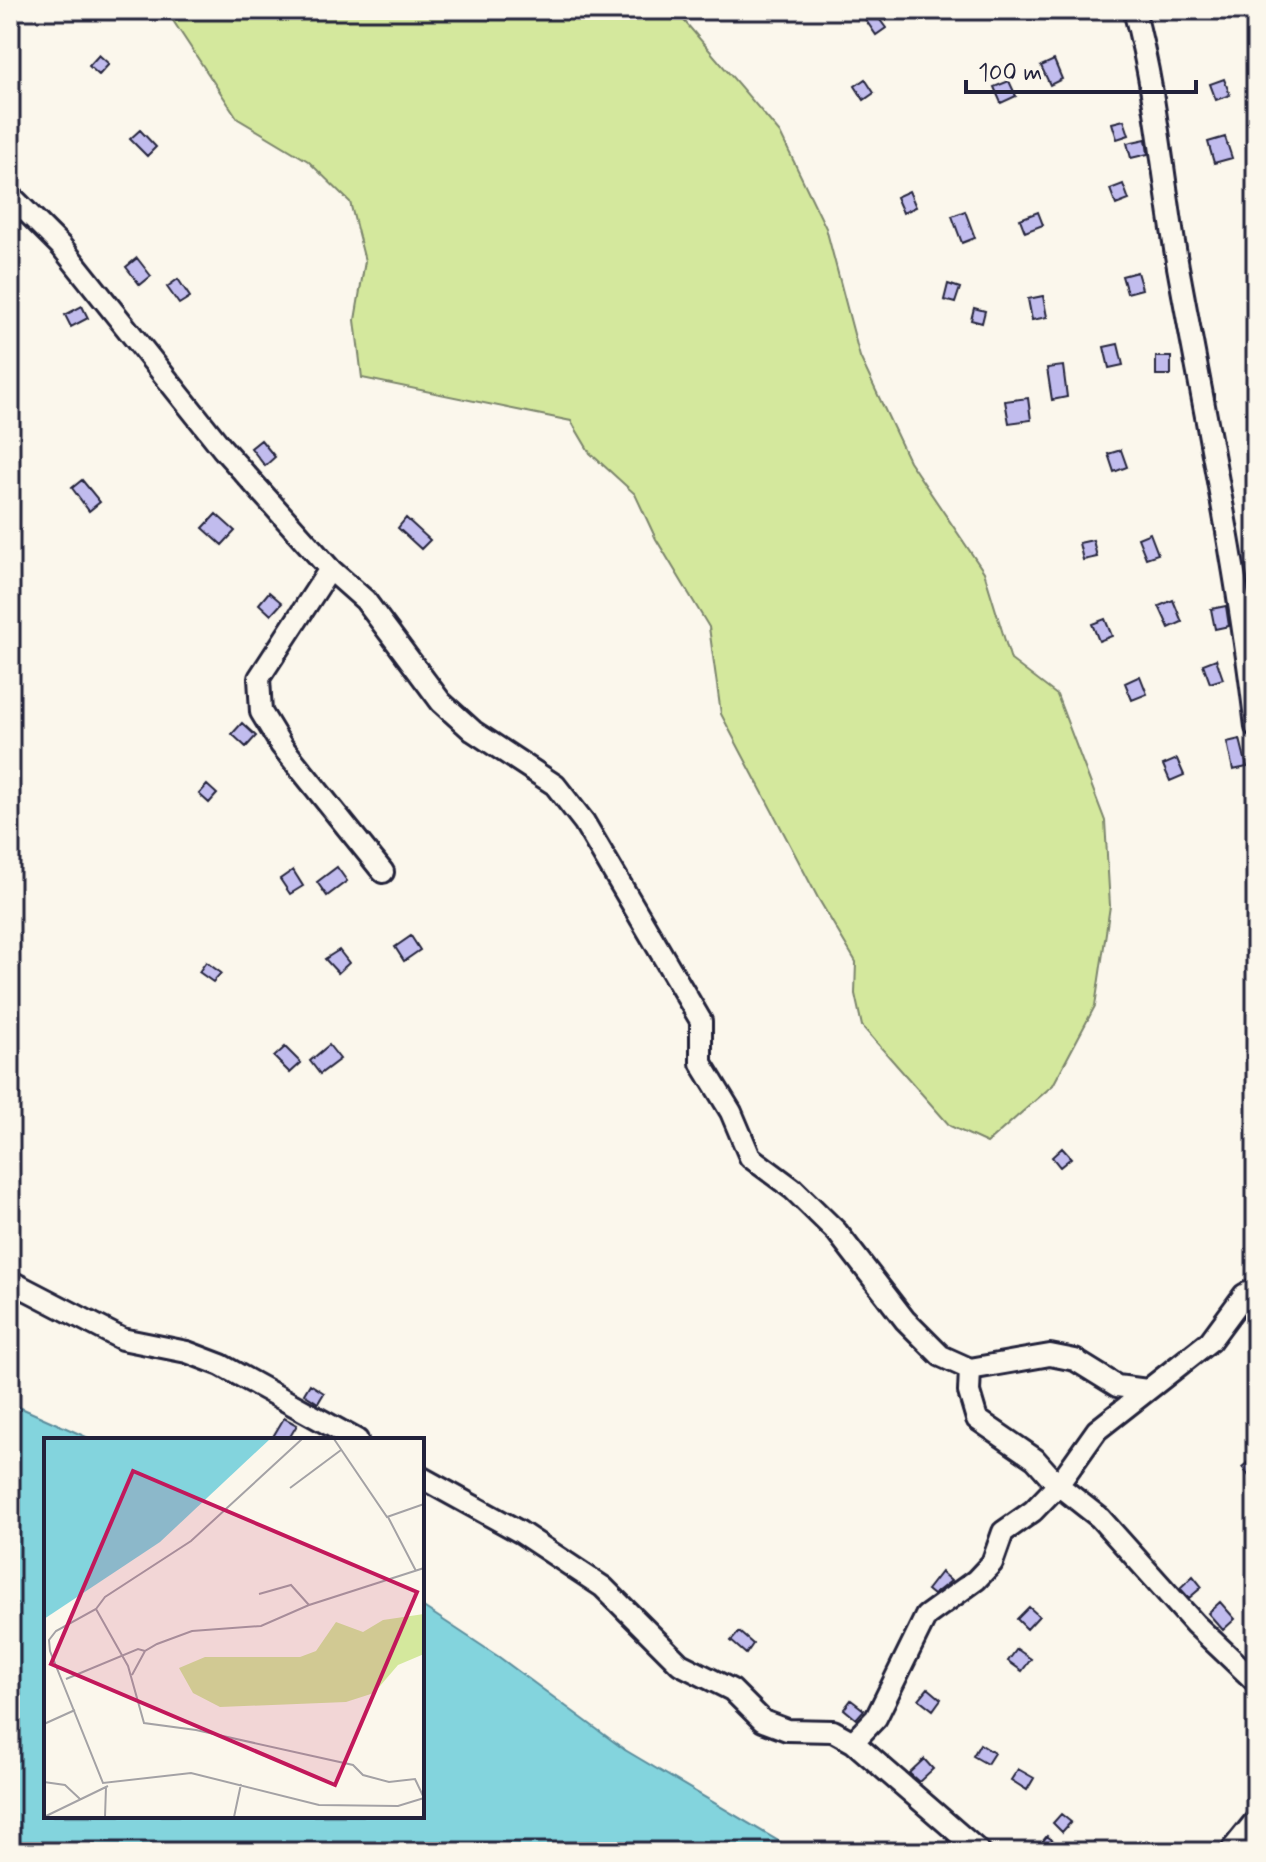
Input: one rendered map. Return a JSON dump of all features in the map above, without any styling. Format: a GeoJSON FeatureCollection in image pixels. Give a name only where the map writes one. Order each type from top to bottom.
{"type":"FeatureCollection","features":[{"type":"Feature","properties":{"kind":"street"},"geometry":{"type":"LineString","coordinates":[[1134,10],[1143,44],[1175,251],[1225,510],[1241,628],[1252,675],[1256,727]]}},
{"type":"Feature","properties":{"kind":"street"},"geometry":{"type":"LineString","coordinates":[[10,195],[61,246],[222,448],[330,569],[365,600],[441,702],[473,731],[555,785],[584,822],[701,1021],[701,1063],[731,1112],[750,1157],[793,1189],[837,1232],[905,1320],[941,1356],[970,1369],[1050,1355],[1075,1360],[1117,1386],[1147,1390]]}},
{"type":"Feature","properties":{"kind":"street"},"geometry":{"type":"LineString","coordinates":[[330,569],[259,678],[261,712],[281,745],[383,872]]}},
{"type":"Feature","properties":{"kind":"street"},"geometry":{"type":"LineString","coordinates":[[10,1281],[122,1339],[187,1352],[221,1365],[353,1438]]}},
{"type":"Feature","properties":{"kind":"street"},"geometry":{"type":"LineString","coordinates":[[853,1742],[876,1718],[926,1616],[976,1580],[992,1563],[1003,1532],[1033,1511],[1058,1485],[1097,1430],[1210,1341],[1244,1295],[1256,1288]]}},
{"type":"Feature","properties":{"kind":"street"},"geometry":{"type":"LineString","coordinates":[[970,1369],[969,1392],[977,1419],[1035,1459],[1058,1485],[1100,1518],[1195,1624],[1256,1682]]}},
{"type":"Feature","properties":{"kind":"street"},"geometry":{"type":"LineString","coordinates":[[424,1479],[520,1532],[603,1587],[680,1664],[732,1690],[763,1721],[787,1730],[833,1731],[853,1742],[980,1852]]}},
{"type":"Feature","properties":{"kind":"street"},"geometry":{"type":"LineString","coordinates":[[1230,1852],[1256,1820]]}},
{"type":"Feature","properties":{"kind":"green space"},"geometry":{"type":"Polygon","coordinates":[[[166,10],[675,10],[780,133],[826,228],[860,357],[909,461],[984,572],[1011,660],[1057,695],[1105,821],[1110,906],[1095,1006],[1053,1085],[987,1143],[950,1126],[862,1026],[855,994],[856,962],[818,898],[721,714],[709,627],[656,539],[635,494],[590,453],[571,421],[362,378],[355,320],[365,261],[350,202],[308,161],[238,119],[166,10]]]}},
{"type":"Feature","properties":{"kind":"water"},"geometry":{"type":"Polygon","coordinates":[[[10,1403],[89,1438],[44,1438],[44,1818],[424,1818],[424,1607],[499,1657],[625,1750],[797,1852],[10,1852],[10,1403]]]}},
{"type":"Feature","properties":{"kind":"building"},"geometry":{"type":"Polygon","coordinates":[[[874,12],[886,28],[876,35],[865,19],[874,12]]]}},
{"type":"Feature","properties":{"kind":"building"},"geometry":{"type":"Polygon","coordinates":[[[99,55],[109,64],[99,75],[89,66],[99,55]]]}},
{"type":"Feature","properties":{"kind":"building"},"geometry":{"type":"Polygon","coordinates":[[[1054,60],[1062,79],[1050,85],[1041,66],[1054,60]]]}},
{"type":"Feature","properties":{"kind":"building"},"geometry":{"type":"Polygon","coordinates":[[[865,79],[874,93],[864,100],[855,86],[865,79]]]}},
{"type":"Feature","properties":{"kind":"building"},"geometry":{"type":"Polygon","coordinates":[[[1224,79],[1230,95],[1216,100],[1210,84],[1224,79]]]}},
{"type":"Feature","properties":{"kind":"building"},"geometry":{"type":"Polygon","coordinates":[[[1009,81],[1016,96],[1001,103],[994,87],[1009,81]]]}},
{"type":"Feature","properties":{"kind":"building"},"geometry":{"type":"Polygon","coordinates":[[[1124,120],[1129,135],[1117,139],[1112,123],[1124,120]]]}},
{"type":"Feature","properties":{"kind":"building"},"geometry":{"type":"Polygon","coordinates":[[[140,130],[156,147],[147,156],[130,139],[140,130]]]}},
{"type":"Feature","properties":{"kind":"building"},"geometry":{"type":"Polygon","coordinates":[[[1225,137],[1232,158],[1214,163],[1208,142],[1225,137]]]}},
{"type":"Feature","properties":{"kind":"building"},"geometry":{"type":"Polygon","coordinates":[[[1146,139],[1148,154],[1131,158],[1127,143],[1146,139]]]}},
{"type":"Feature","properties":{"kind":"building"},"geometry":{"type":"Polygon","coordinates":[[[1123,184],[1129,200],[1116,205],[1110,189],[1123,184]]]}},
{"type":"Feature","properties":{"kind":"building"},"geometry":{"type":"Polygon","coordinates":[[[909,191],[916,207],[903,213],[896,197],[909,191]]]}},
{"type":"Feature","properties":{"kind":"building"},"geometry":{"type":"Polygon","coordinates":[[[965,211],[975,238],[962,243],[952,216],[965,211]]]}},
{"type":"Feature","properties":{"kind":"building"},"geometry":{"type":"Polygon","coordinates":[[[1038,212],[1043,225],[1025,232],[1020,219],[1038,212]]]}},
{"type":"Feature","properties":{"kind":"building"},"geometry":{"type":"Polygon","coordinates":[[[137,258],[151,276],[140,285],[126,267],[137,258]]]}},
{"type":"Feature","properties":{"kind":"building"},"geometry":{"type":"Polygon","coordinates":[[[1137,272],[1142,289],[1127,293],[1122,276],[1137,272]]]}},
{"type":"Feature","properties":{"kind":"building"},"geometry":{"type":"Polygon","coordinates":[[[178,279],[190,297],[179,304],[167,287],[178,279]]]}},
{"type":"Feature","properties":{"kind":"building"},"geometry":{"type":"Polygon","coordinates":[[[948,284],[960,288],[955,303],[944,300],[948,284]]]}},
{"type":"Feature","properties":{"kind":"building"},"geometry":{"type":"Polygon","coordinates":[[[1043,296],[1047,317],[1032,320],[1028,299],[1043,296]]]}},
{"type":"Feature","properties":{"kind":"building"},"geometry":{"type":"Polygon","coordinates":[[[82,306],[88,318],[71,327],[65,315],[82,306]]]}},
{"type":"Feature","properties":{"kind":"building"},"geometry":{"type":"Polygon","coordinates":[[[974,308],[985,311],[982,323],[971,320],[974,308]]]}},
{"type":"Feature","properties":{"kind":"building"},"geometry":{"type":"Polygon","coordinates":[[[1118,344],[1123,365],[1109,368],[1104,347],[1118,344]]]}},
{"type":"Feature","properties":{"kind":"building"},"geometry":{"type":"Polygon","coordinates":[[[1156,357],[1171,357],[1171,375],[1156,375],[1156,357]]]}},
{"type":"Feature","properties":{"kind":"building"},"geometry":{"type":"Polygon","coordinates":[[[1063,366],[1067,397],[1052,400],[1047,368],[1063,366]]]}},
{"type":"Feature","properties":{"kind":"building"},"geometry":{"type":"Polygon","coordinates":[[[1028,398],[1031,420],[1009,423],[1005,401],[1028,398]]]}},
{"type":"Feature","properties":{"kind":"building"},"geometry":{"type":"Polygon","coordinates":[[[261,440],[275,457],[265,466],[251,448],[261,440]]]}},
{"type":"Feature","properties":{"kind":"building"},"geometry":{"type":"Polygon","coordinates":[[[1121,450],[1127,467],[1114,472],[1108,454],[1121,450]]]}},
{"type":"Feature","properties":{"kind":"building"},"geometry":{"type":"Polygon","coordinates":[[[82,480],[100,502],[89,511],[72,488],[82,480]]]}},
{"type":"Feature","properties":{"kind":"building"},"geometry":{"type":"Polygon","coordinates":[[[216,514],[235,531],[222,545],[203,528],[216,514]]]}},
{"type":"Feature","properties":{"kind":"building"},"geometry":{"type":"Polygon","coordinates":[[[406,518],[430,540],[421,549],[398,528],[406,518]]]}},
{"type":"Feature","properties":{"kind":"building"},"geometry":{"type":"Polygon","coordinates":[[[1150,533],[1158,554],[1146,558],[1138,538],[1150,533]]]}},
{"type":"Feature","properties":{"kind":"building"},"geometry":{"type":"Polygon","coordinates":[[[1093,540],[1097,557],[1083,560],[1079,543],[1093,540]]]}},
{"type":"Feature","properties":{"kind":"building"},"geometry":{"type":"Polygon","coordinates":[[[269,592],[282,603],[271,615],[259,604],[269,592]]]}},
{"type":"Feature","properties":{"kind":"building"},"geometry":{"type":"Polygon","coordinates":[[[1173,600],[1182,622],[1169,628],[1159,606],[1173,600]]]}},
{"type":"Feature","properties":{"kind":"building"},"geometry":{"type":"Polygon","coordinates":[[[1226,606],[1229,626],[1215,629],[1211,609],[1226,606]]]}},
{"type":"Feature","properties":{"kind":"building"},"geometry":{"type":"Polygon","coordinates":[[[1105,619],[1112,636],[1099,641],[1092,624],[1105,619]]]}},
{"type":"Feature","properties":{"kind":"building"},"geometry":{"type":"Polygon","coordinates":[[[1216,659],[1223,679],[1210,683],[1203,664],[1216,659]]]}},
{"type":"Feature","properties":{"kind":"building"},"geometry":{"type":"Polygon","coordinates":[[[1140,676],[1147,694],[1132,700],[1125,683],[1140,676]]]}},
{"type":"Feature","properties":{"kind":"building"},"geometry":{"type":"Polygon","coordinates":[[[242,723],[256,736],[246,747],[232,734],[242,723]]]}},
{"type":"Feature","properties":{"kind":"building"},"geometry":{"type":"Polygon","coordinates":[[[1240,739],[1247,767],[1233,770],[1227,742],[1240,739]]]}},
{"type":"Feature","properties":{"kind":"building"},"geometry":{"type":"Polygon","coordinates":[[[1177,759],[1184,775],[1170,781],[1163,765],[1177,759]]]}},
{"type":"Feature","properties":{"kind":"building"},"geometry":{"type":"Polygon","coordinates":[[[207,785],[217,794],[209,803],[199,794],[207,785]]]}},
{"type":"Feature","properties":{"kind":"building"},"geometry":{"type":"Polygon","coordinates":[[[337,867],[347,881],[327,896],[317,882],[337,867]]]}},
{"type":"Feature","properties":{"kind":"building"},"geometry":{"type":"Polygon","coordinates":[[[293,870],[303,886],[290,894],[280,879],[293,870]]]}},
{"type":"Feature","properties":{"kind":"building"},"geometry":{"type":"Polygon","coordinates":[[[411,936],[420,950],[404,961],[395,947],[411,936]]]}},
{"type":"Feature","properties":{"kind":"building"},"geometry":{"type":"Polygon","coordinates":[[[339,950],[349,963],[338,973],[325,959],[339,950]]]}},
{"type":"Feature","properties":{"kind":"building"},"geometry":{"type":"Polygon","coordinates":[[[206,962],[221,973],[213,982],[199,972],[206,962]]]}},
{"type":"Feature","properties":{"kind":"building"},"geometry":{"type":"Polygon","coordinates":[[[329,1045],[340,1059],[320,1074],[310,1061],[329,1045]]]}},
{"type":"Feature","properties":{"kind":"building"},"geometry":{"type":"Polygon","coordinates":[[[285,1047],[301,1063],[290,1073],[274,1057],[285,1047]]]}},
{"type":"Feature","properties":{"kind":"building"},"geometry":{"type":"Polygon","coordinates":[[[1062,1148],[1071,1158],[1060,1167],[1052,1157],[1062,1148]]]}},
{"type":"Feature","properties":{"kind":"building"},"geometry":{"type":"Polygon","coordinates":[[[310,1384],[324,1393],[318,1403],[304,1394],[310,1384]]]}},
{"type":"Feature","properties":{"kind":"building"},"geometry":{"type":"Polygon","coordinates":[[[284,1418],[297,1425],[289,1438],[272,1438],[284,1418]]]}},
{"type":"Feature","properties":{"kind":"building"},"geometry":{"type":"Polygon","coordinates":[[[1256,1456],[1256,1485],[1242,1467],[1256,1456]]]}},
{"type":"Feature","properties":{"kind":"building"},"geometry":{"type":"Polygon","coordinates":[[[941,1572],[951,1581],[933,1595],[927,1590],[941,1572]]]}},
{"type":"Feature","properties":{"kind":"building"},"geometry":{"type":"Polygon","coordinates":[[[1193,1576],[1202,1587],[1189,1598],[1180,1588],[1193,1576]]]}},
{"type":"Feature","properties":{"kind":"building"},"geometry":{"type":"Polygon","coordinates":[[[1220,1602],[1235,1619],[1223,1630],[1208,1613],[1220,1602]]]}},
{"type":"Feature","properties":{"kind":"building"},"geometry":{"type":"Polygon","coordinates":[[[1029,1607],[1039,1616],[1027,1629],[1017,1619],[1029,1607]]]}},
{"type":"Feature","properties":{"kind":"building"},"geometry":{"type":"Polygon","coordinates":[[[739,1632],[753,1644],[746,1654],[731,1641],[739,1632]]]}},
{"type":"Feature","properties":{"kind":"building"},"geometry":{"type":"Polygon","coordinates":[[[1017,1649],[1031,1659],[1022,1671],[1008,1661],[1017,1649]]]}},
{"type":"Feature","properties":{"kind":"building"},"geometry":{"type":"Polygon","coordinates":[[[928,1688],[941,1699],[933,1710],[919,1699],[928,1688]]]}},
{"type":"Feature","properties":{"kind":"building"},"geometry":{"type":"Polygon","coordinates":[[[851,1700],[864,1710],[856,1719],[844,1709],[851,1700]]]}},
{"type":"Feature","properties":{"kind":"building"},"geometry":{"type":"Polygon","coordinates":[[[980,1744],[994,1753],[987,1764],[973,1756],[980,1744]]]}},
{"type":"Feature","properties":{"kind":"building"},"geometry":{"type":"Polygon","coordinates":[[[924,1759],[933,1769],[919,1782],[909,1773],[924,1759]]]}},
{"type":"Feature","properties":{"kind":"building"},"geometry":{"type":"Polygon","coordinates":[[[1018,1769],[1034,1778],[1027,1790],[1011,1780],[1018,1769]]]}},
{"type":"Feature","properties":{"kind":"building"},"geometry":{"type":"Polygon","coordinates":[[[1061,1814],[1071,1822],[1062,1832],[1053,1823],[1061,1814]]]}},
{"type":"Feature","properties":{"kind":"building"},"geometry":{"type":"Polygon","coordinates":[[[1047,1836],[1067,1852],[1034,1852],[1047,1836]]]}}]}
